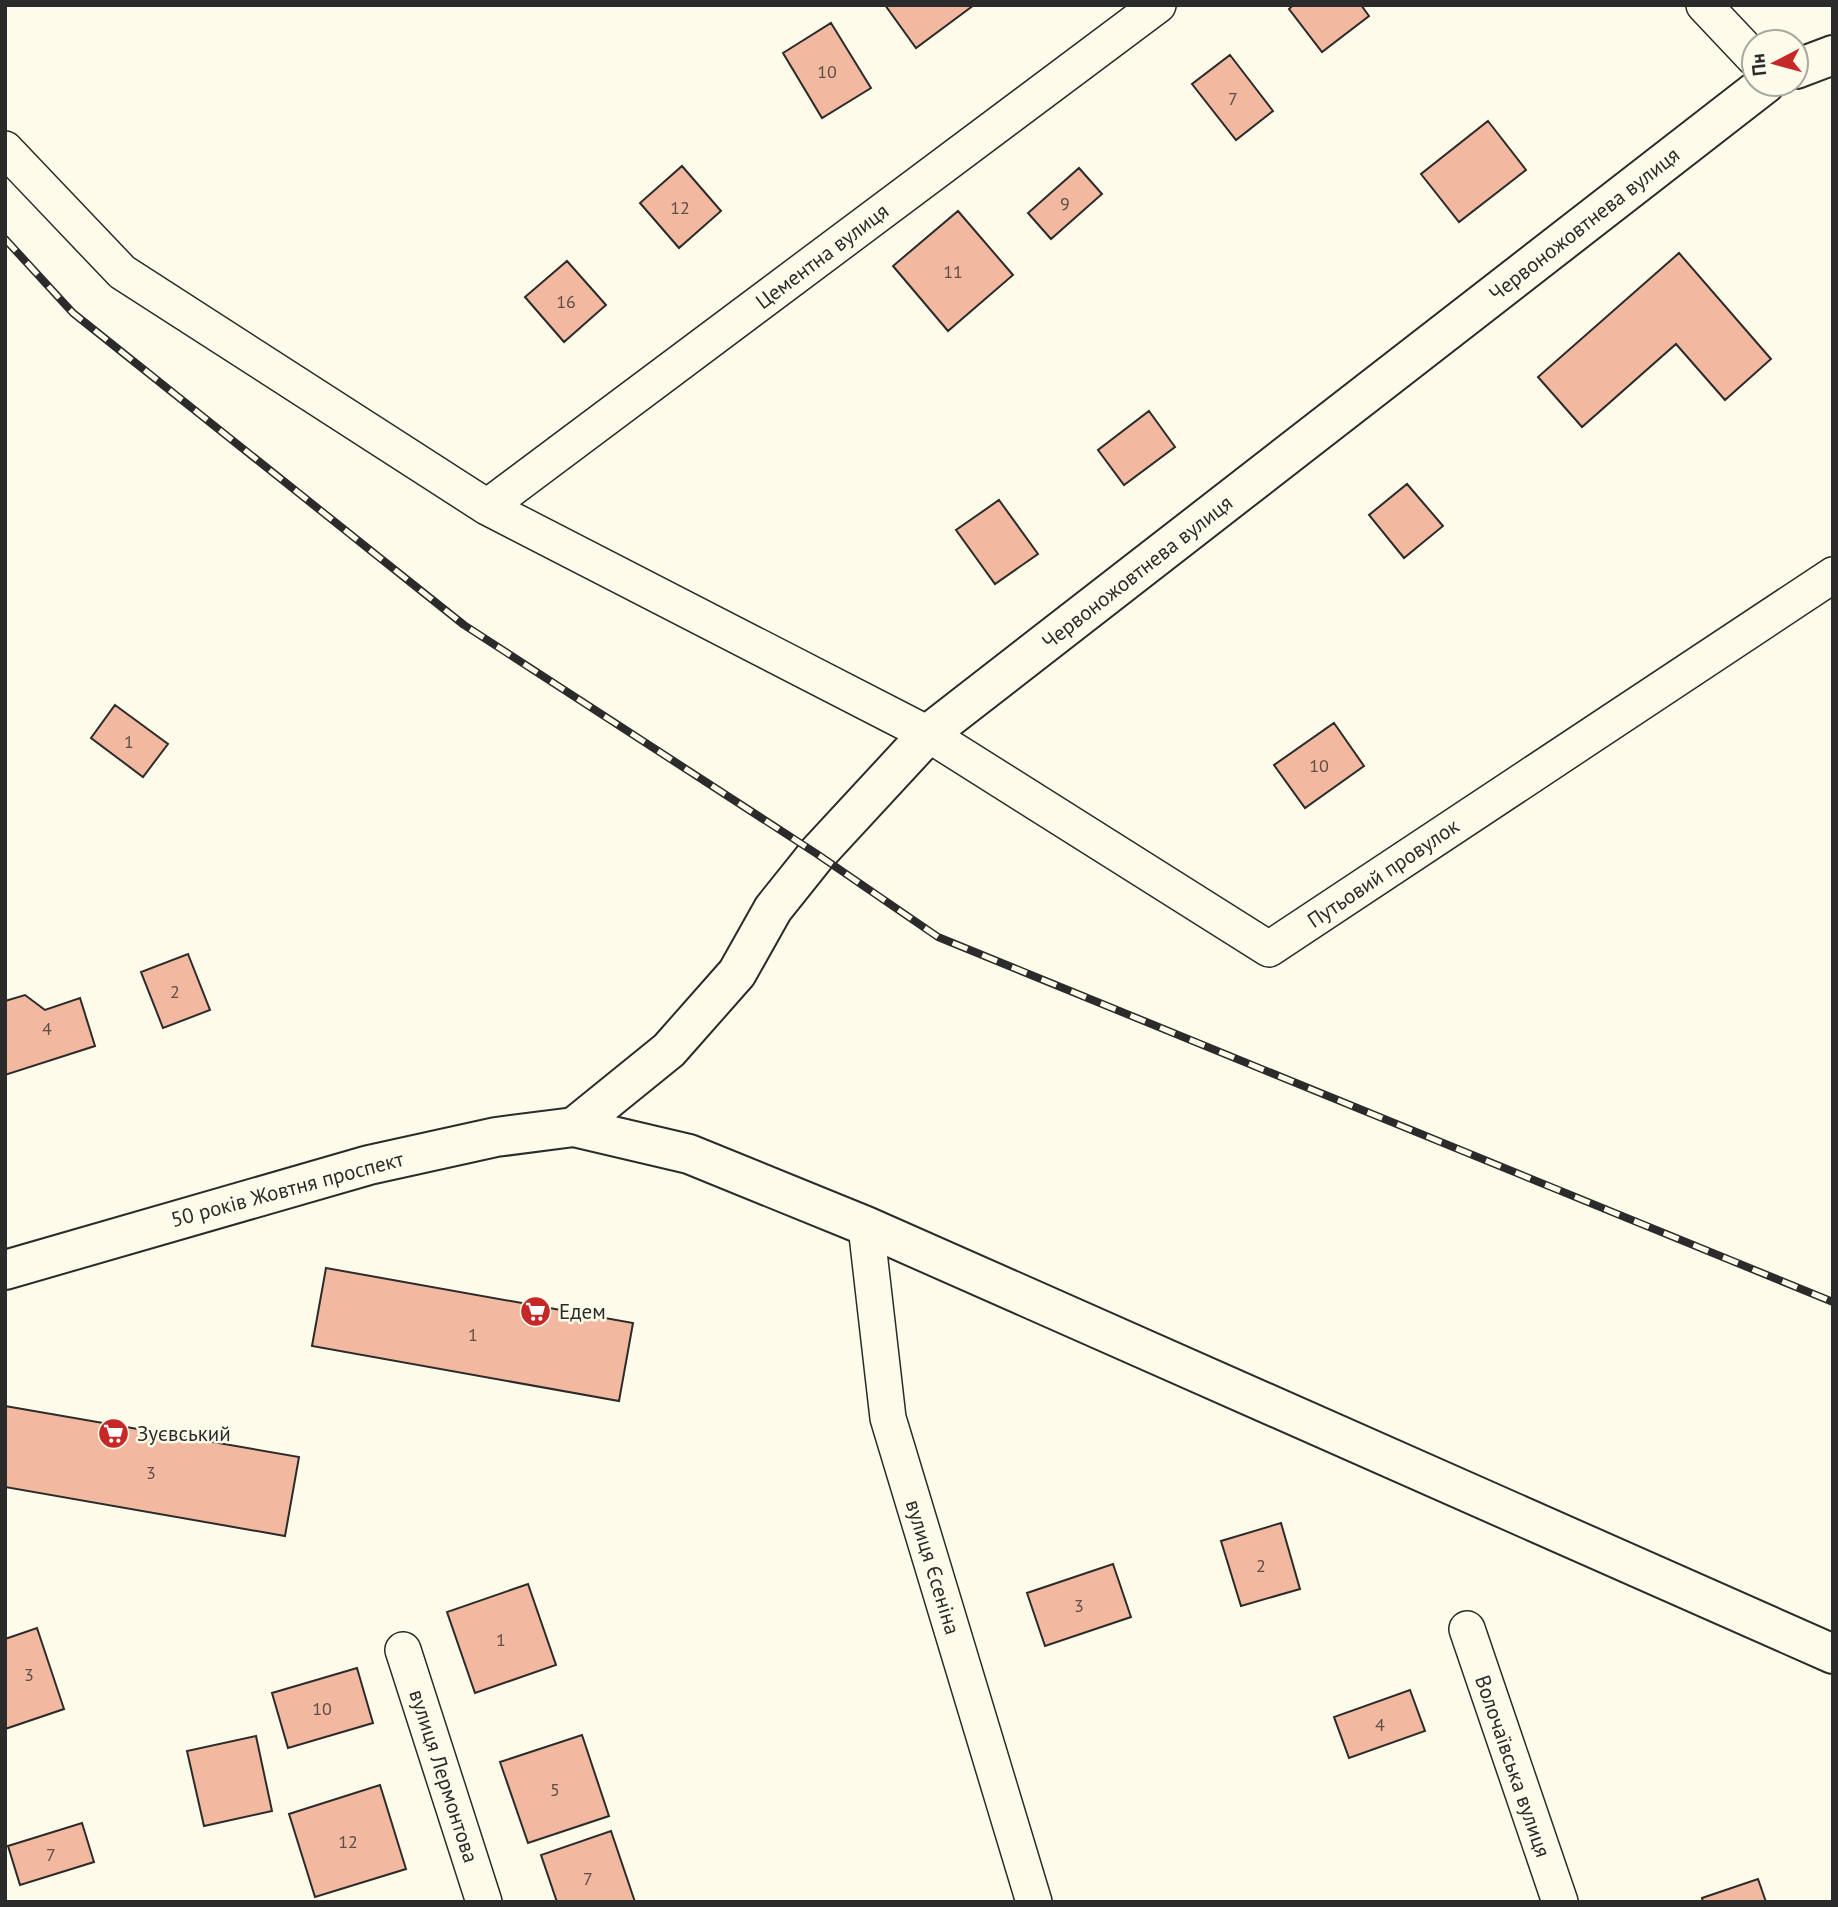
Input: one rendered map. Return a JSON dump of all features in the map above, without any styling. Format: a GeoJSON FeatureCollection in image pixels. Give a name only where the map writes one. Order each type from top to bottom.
{"type":"FeatureCollection","features":[{"type":"Feature","properties":{"kind":"street","name":"Цементна вулиця"},"geometry":{"type":"LineString","coordinates":[[486,507],[1158,5]]}},
{"type":"Feature","properties":{"kind":"street"},"geometry":{"type":"LineString","coordinates":[[1704,5],[1740,43]]}},
{"type":"Feature","properties":{"kind":"street"},"geometry":{"type":"LineString","coordinates":[[1810,64],[1833,55]]}},
{"type":"Feature","properties":{"kind":"street","name":"Червоножовтнева вулиця"},"geometry":{"type":"LineString","coordinates":[[574,1126],[668,1050],[737,973],[773,909],[817,854],[928,734],[1747,98]]}},
{"type":"Feature","properties":{"kind":"street"},"geometry":{"type":"LineString","coordinates":[[5,149],[122,272],[486,507],[928,734]]}},
{"type":"Feature","properties":{"kind":"street","name":"Путьовий провулок"},"geometry":{"type":"LineString","coordinates":[[928,734],[1269,949],[1833,575]]}},
{"type":"Feature","properties":{"kind":"street"},"geometry":{"type":"LineString","coordinates":[[574,1126],[689,1154],[866,1226],[1833,1654]]}},
{"type":"Feature","properties":{"kind":"street","name":"50 років Жовтня проспект"},"geometry":{"type":"LineString","coordinates":[[5,1270],[369,1165],[496,1137],[574,1126]]}},
{"type":"Feature","properties":{"kind":"street","name":"вулиця Єсеніна"},"geometry":{"type":"LineString","coordinates":[[866,1226],[888,1418],[1034,1902]]}},
{"type":"Feature","properties":{"kind":"street","name":"Волочаївська вулиця"},"geometry":{"type":"LineString","coordinates":[[1466,1629],[1560,1902]]}},
{"type":"Feature","properties":{"kind":"street","name":"вулиця Лермонтова"},"geometry":{"type":"LineString","coordinates":[[403,1650],[484,1902]]}},
{"type":"Feature","properties":{"kind":"building"},"geometry":{"type":"Polygon","coordinates":[[[885,5],[974,5],[916,48],[885,5]]]}},
{"type":"Feature","properties":{"kind":"building"},"geometry":{"type":"Polygon","coordinates":[[[1293,5],[1361,5],[1369,16],[1322,52],[1289,9],[1293,5]]]}},
{"type":"Feature","properties":{"kind":"building"},"geometry":{"type":"Polygon","coordinates":[[[831,23],[871,88],[822,118],[783,53],[831,23]]]}},
{"type":"Feature","properties":{"kind":"building"},"geometry":{"type":"Polygon","coordinates":[[[1230,55],[1273,111],[1236,140],[1192,84],[1230,55]]]}},
{"type":"Feature","properties":{"kind":"building"},"geometry":{"type":"Polygon","coordinates":[[[1488,121],[1526,170],[1459,222],[1421,174],[1488,121]]]}},
{"type":"Feature","properties":{"kind":"building"},"geometry":{"type":"Polygon","coordinates":[[[682,166],[721,211],[679,248],[640,203],[682,166]]]}},
{"type":"Feature","properties":{"kind":"building"},"geometry":{"type":"Polygon","coordinates":[[[1079,168],[1102,194],[1051,239],[1028,213],[1079,168]]]}},
{"type":"Feature","properties":{"kind":"building"},"geometry":{"type":"Polygon","coordinates":[[[958,211],[1013,275],[948,331],[893,266],[958,211]]]}},
{"type":"Feature","properties":{"kind":"building"},"geometry":{"type":"Polygon","coordinates":[[[1679,253],[1771,359],[1725,400],[1676,344],[1582,427],[1538,377],[1679,253]]]}},
{"type":"Feature","properties":{"kind":"building"},"geometry":{"type":"Polygon","coordinates":[[[567,261],[606,305],[564,342],[525,297],[567,261]]]}},
{"type":"Feature","properties":{"kind":"building"},"geometry":{"type":"Polygon","coordinates":[[[1149,411],[1175,447],[1124,485],[1098,450],[1149,411]]]}},
{"type":"Feature","properties":{"kind":"building"},"geometry":{"type":"Polygon","coordinates":[[[1407,484],[1443,526],[1404,558],[1369,515],[1407,484]]]}},
{"type":"Feature","properties":{"kind":"building"},"geometry":{"type":"Polygon","coordinates":[[[999,500],[1038,554],[995,584],[956,530],[999,500]]]}},
{"type":"Feature","properties":{"kind":"building"},"geometry":{"type":"Polygon","coordinates":[[[115,705],[168,744],[143,777],[91,738],[115,705]]]}},
{"type":"Feature","properties":{"kind":"building"},"geometry":{"type":"Polygon","coordinates":[[[1334,723],[1364,766],[1305,808],[1274,765],[1334,723]]]}},
{"type":"Feature","properties":{"kind":"building"},"geometry":{"type":"Polygon","coordinates":[[[188,954],[210,1010],[163,1028],[141,972],[188,954]]]}},
{"type":"Feature","properties":{"kind":"building"},"geometry":{"type":"Polygon","coordinates":[[[25,995],[45,1010],[80,998],[95,1046],[5,1075],[5,1001],[25,995]]]}},
{"type":"Feature","properties":{"kind":"building"},"geometry":{"type":"Polygon","coordinates":[[[326,1268],[633,1323],[619,1401],[312,1346],[326,1268]]]}},
{"type":"Feature","properties":{"kind":"building"},"geometry":{"type":"Polygon","coordinates":[[[5,1406],[299,1457],[285,1536],[5,1487],[5,1406]]]}},
{"type":"Feature","properties":{"kind":"building"},"geometry":{"type":"Polygon","coordinates":[[[1281,1523],[1300,1589],[1241,1606],[1221,1541],[1281,1523]]]}},
{"type":"Feature","properties":{"kind":"building"},"geometry":{"type":"Polygon","coordinates":[[[1113,1564],[1131,1617],[1045,1646],[1027,1593],[1113,1564]]]}},
{"type":"Feature","properties":{"kind":"building"},"geometry":{"type":"Polygon","coordinates":[[[528,1584],[556,1665],[475,1693],[447,1612],[528,1584]]]}},
{"type":"Feature","properties":{"kind":"building"},"geometry":{"type":"Polygon","coordinates":[[[37,1628],[64,1709],[5,1729],[5,1639],[37,1628]]]}},
{"type":"Feature","properties":{"kind":"building"},"geometry":{"type":"Polygon","coordinates":[[[357,1668],[373,1723],[288,1748],[272,1693],[357,1668]]]}},
{"type":"Feature","properties":{"kind":"building"},"geometry":{"type":"Polygon","coordinates":[[[1410,1690],[1425,1731],[1349,1758],[1334,1717],[1410,1690]]]}},
{"type":"Feature","properties":{"kind":"building"},"geometry":{"type":"Polygon","coordinates":[[[582,1735],[609,1816],[528,1843],[500,1762],[582,1735]]]}},
{"type":"Feature","properties":{"kind":"building"},"geometry":{"type":"Polygon","coordinates":[[[256,1736],[272,1811],[204,1826],[187,1751],[256,1736]]]}},
{"type":"Feature","properties":{"kind":"building"},"geometry":{"type":"Polygon","coordinates":[[[380,1785],[406,1869],[315,1897],[289,1814],[380,1785]]]}},
{"type":"Feature","properties":{"kind":"building"},"geometry":{"type":"Polygon","coordinates":[[[82,1823],[94,1862],[20,1885],[8,1846],[82,1823]]]}},
{"type":"Feature","properties":{"kind":"building"},"geometry":{"type":"Polygon","coordinates":[[[611,1831],[635,1902],[557,1902],[541,1855],[611,1831]]]}},
{"type":"Feature","properties":{"kind":"building"},"geometry":{"type":"Polygon","coordinates":[[[1758,1879],[1766,1902],[1703,1902],[1702,1898],[1758,1879]]]}},
{"type":"Feature","properties":{"kind":"railway"},"geometry":{"type":"LineString","coordinates":[[5,239],[73,313],[464,625],[817,854],[938,937],[1833,1302]]}},
{"type":"Feature","properties":{"kind":"place","name":"Едем"},"geometry":{"type":"Point","coordinates":[536,1311]}},
{"type":"Feature","properties":{"kind":"place","name":"Зуєвський"},"geometry":{"type":"Point","coordinates":[114,1433]}}]}
